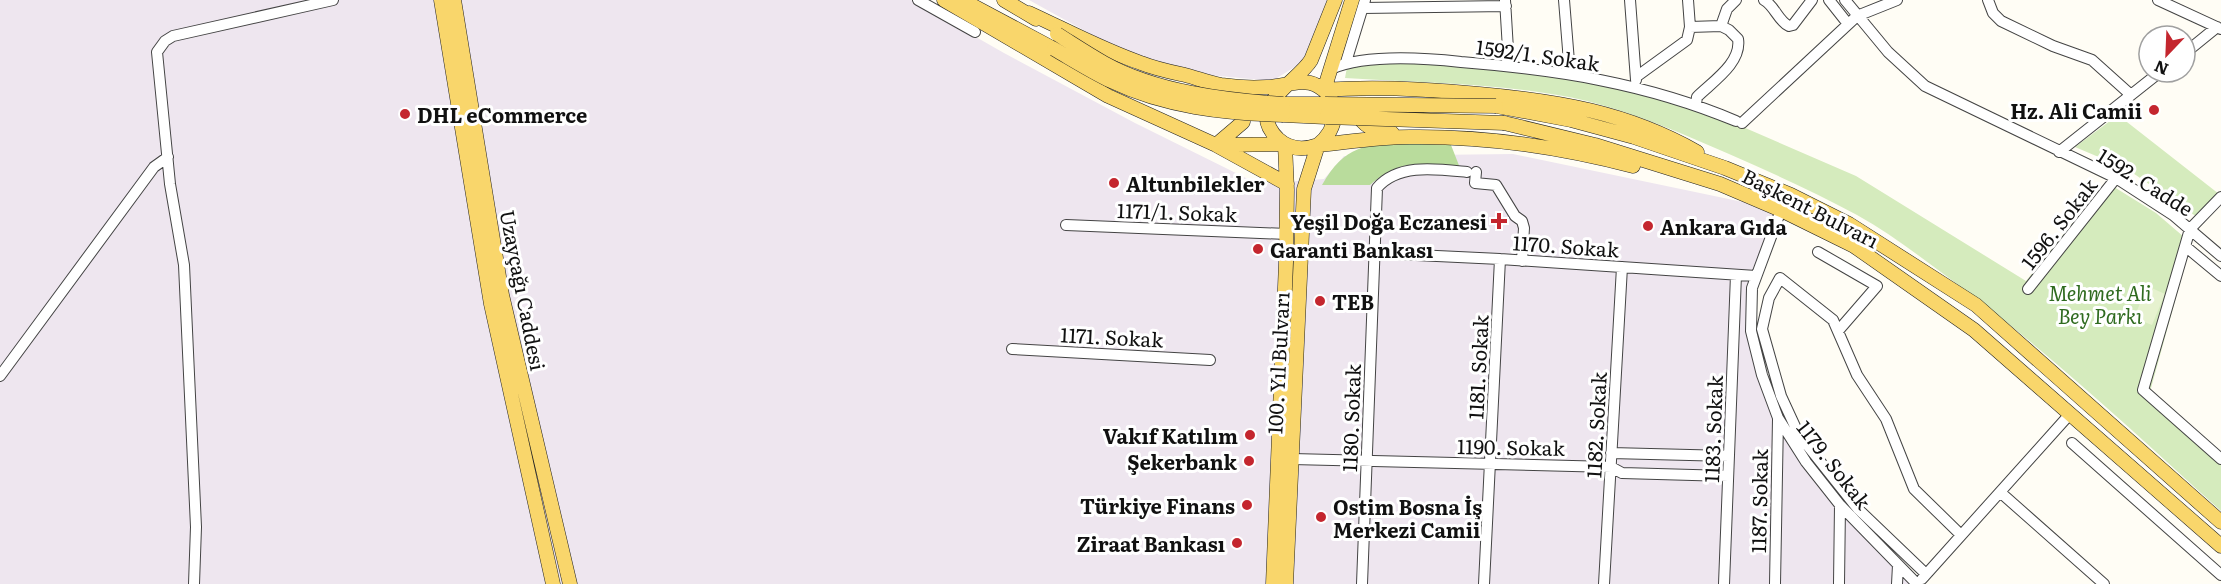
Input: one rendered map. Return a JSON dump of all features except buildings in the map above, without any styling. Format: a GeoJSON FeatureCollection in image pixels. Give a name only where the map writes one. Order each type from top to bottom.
{"type":"FeatureCollection","features":[{"type":"Feature","properties":{"kind":"main road","name":"Uzayçağı Caddesi"},"geometry":{"type":"LineString","coordinates":[[441,0],[491,304],[553,584]]}},
{"type":"Feature","properties":{"kind":"main road","name":"Uzayçağı Caddesi"},"geometry":{"type":"LineString","coordinates":[[454,0],[502,295],[570,584]]}},
{"type":"Feature","properties":{"kind":"main road"},"geometry":{"type":"LineString","coordinates":[[944,0],[1108,96],[1216,145],[1287,184],[1294,179],[1300,182],[1304,189]]}},
{"type":"Feature","properties":{"kind":"main road"},"geometry":{"type":"LineString","coordinates":[[962,0],[1112,81],[1148,95],[1201,109],[1283,109],[1325,104],[1372,89],[1428,89],[1526,98],[1575,105],[1621,118],[1675,140],[1725,168]]}},
{"type":"Feature","properties":{"kind":"main road"},"geometry":{"type":"LineString","coordinates":[[1004,0],[1144,64],[1227,85],[1264,87],[1305,82],[1325,104]]}},
{"type":"Feature","properties":{"kind":"main road"},"geometry":{"type":"LineString","coordinates":[[1285,144],[1271,130],[1268,120],[1272,100],[1306,68],[1335,0]]}},
{"type":"Feature","properties":{"kind":"main road"},"geometry":{"type":"LineString","coordinates":[[1325,104],[1331,69],[1360,3]]}},
{"type":"Feature","properties":{"kind":"main road"},"geometry":{"type":"LineString","coordinates":[[1029,13],[1057,34],[1106,64],[1154,83],[1205,96],[1283,109]]}},
{"type":"Feature","properties":{"kind":"main road"},"geometry":{"type":"LineString","coordinates":[[1216,145],[1243,122],[1246,105],[1236,91],[1227,85]]}},
{"type":"Feature","properties":{"kind":"main road"},"geometry":{"type":"LineString","coordinates":[[1372,89],[1359,98],[1354,110],[1362,123],[1371,129],[1408,136],[1504,141],[1603,158],[1720,184]]}},
{"type":"Feature","properties":{"kind":"main road"},"geometry":{"type":"LineString","coordinates":[[1318,145],[1332,130],[1335,119],[1330,99],[1325,104]]}},
{"type":"Feature","properties":{"kind":"main road","name":"Başkent Bulvarı"},"geometry":{"type":"LineString","coordinates":[[1325,104],[1496,106],[1601,127],[1725,168],[1791,195],[1849,224],[1976,305],[2221,522]]}},
{"type":"Feature","properties":{"kind":"main road","name":"Başkent Bulvarı"},"geometry":{"type":"LineString","coordinates":[[1325,104],[1504,123],[1595,145],[1720,184],[1781,210],[1854,246],[1974,330],[2221,546]]}},
{"type":"Feature","properties":{"kind":"main road"},"geometry":{"type":"LineString","coordinates":[[1216,145],[1285,144],[1307,149],[1318,145],[1408,136]]}},
{"type":"Feature","properties":{"kind":"main road","name":"100. Yıl Bulvarı"},"geometry":{"type":"LineString","coordinates":[[1274,584],[1287,234],[1285,144]]}},
{"type":"Feature","properties":{"kind":"main road","name":"100. Yıl Bulvarı"},"geometry":{"type":"LineString","coordinates":[[1286,584],[1304,189],[1318,145]]}},
{"type":"Feature","properties":{"kind":"street"},"geometry":{"type":"LineString","coordinates":[[194,584],[195,520],[184,265],[170,184],[156,57],[165,41],[173,36],[333,0]]}},
{"type":"Feature","properties":{"kind":"street"},"geometry":{"type":"LineString","coordinates":[[918,0],[975,32]]}},
{"type":"Feature","properties":{"kind":"street"},"geometry":{"type":"LineString","coordinates":[[1564,0],[1570,74]]}},
{"type":"Feature","properties":{"kind":"street"},"geometry":{"type":"LineString","coordinates":[[1630,0],[1636,82]]}},
{"type":"Feature","properties":{"kind":"street"},"geometry":{"type":"LineString","coordinates":[[1636,82],[1687,40],[1690,27],[1688,0]]}},
{"type":"Feature","properties":{"kind":"street"},"geometry":{"type":"LineString","coordinates":[[1721,26],[1727,9],[1736,0]]}},
{"type":"Feature","properties":{"kind":"street"},"geometry":{"type":"LineString","coordinates":[[1764,0],[1771,4],[1784,24],[1789,26],[1793,25],[1812,0]]}},
{"type":"Feature","properties":{"kind":"street"},"geometry":{"type":"LineString","coordinates":[[1829,0],[1848,24],[1857,16],[1898,0]]}},
{"type":"Feature","properties":{"kind":"street","name":"1592. Cadde"},"geometry":{"type":"LineString","coordinates":[[1845,0],[1898,62],[1929,89],[2116,178],[2173,215],[2221,256]]}},
{"type":"Feature","properties":{"kind":"street"},"geometry":{"type":"LineString","coordinates":[[1988,0],[1993,13],[2001,21],[2053,46],[2092,60],[2131,95]]}},
{"type":"Feature","properties":{"kind":"street"},"geometry":{"type":"LineString","coordinates":[[2158,0],[2219,28],[2197,44]]}},
{"type":"Feature","properties":{"kind":"street"},"geometry":{"type":"LineString","coordinates":[[1346,63],[1360,3],[1505,3],[1509,66]]}},
{"type":"Feature","properties":{"kind":"street","name":"1592/1. Sokak"},"geometry":{"type":"LineString","coordinates":[[1331,69],[1346,63],[1421,58],[1509,66],[1636,82],[1739,122],[1848,24]]}},
{"type":"Feature","properties":{"kind":"street"},"geometry":{"type":"LineString","coordinates":[[1690,27],[1721,26],[1738,39],[1738,52],[1732,62],[1697,97],[1696,104]]}},
{"type":"Feature","properties":{"kind":"street"},"geometry":{"type":"LineString","coordinates":[[2060,152],[2145,84]]}},
{"type":"Feature","properties":{"kind":"street"},"geometry":{"type":"LineString","coordinates":[[0,376],[154,167],[168,157]]}},
{"type":"Feature","properties":{"kind":"street","name":"1180. Sokak"},"geometry":{"type":"LineString","coordinates":[[1362,584],[1377,188],[1385,179],[1407,171],[1435,169],[1471,172],[1475,183],[1496,185],[1515,216],[1522,221],[1524,228],[1522,261]]}},
{"type":"Feature","properties":{"kind":"street","name":"1596. Sokak"},"geometry":{"type":"LineString","coordinates":[[2028,289],[2116,178]]}},
{"type":"Feature","properties":{"kind":"street"},"geometry":{"type":"LineString","coordinates":[[2221,197],[2190,229],[2143,390],[2221,459]]}},
{"type":"Feature","properties":{"kind":"street","name":"1179. Sokak"},"geometry":{"type":"LineString","coordinates":[[1781,210],[1752,288],[1751,331],[1762,375],[1778,418],[1806,462],[1840,505],[1917,584]]}},
{"type":"Feature","properties":{"kind":"street","name":"1171/1. Sokak"},"geometry":{"type":"LineString","coordinates":[[1066,225],[1287,234]]}},
{"type":"Feature","properties":{"kind":"street"},"geometry":{"type":"LineString","coordinates":[[2185,246],[2221,276]]}},
{"type":"Feature","properties":{"kind":"street"},"geometry":{"type":"LineString","coordinates":[[1818,252],[1877,286],[1838,331]]}},
{"type":"Feature","properties":{"kind":"street","name":"1170. Sokak"},"geometry":{"type":"LineString","coordinates":[[1374,253],[1756,276]]}},
{"type":"Feature","properties":{"kind":"street","name":"1181. Sokak"},"geometry":{"type":"LineString","coordinates":[[1484,584],[1500,259]]}},
{"type":"Feature","properties":{"kind":"street","name":"1182. Sokak"},"geometry":{"type":"LineString","coordinates":[[1604,584],[1622,267]]}},
{"type":"Feature","properties":{"kind":"street","name":"1183. Sokak"},"geometry":{"type":"LineString","coordinates":[[1724,584],[1736,275]]}},
{"type":"Feature","properties":{"kind":"street"},"geometry":{"type":"LineString","coordinates":[[1926,574],[1858,509],[1799,435],[1781,396],[1762,329],[1769,298],[1780,278],[1833,320],[1857,375],[1886,419],[1914,489],[1961,535]]}},
{"type":"Feature","properties":{"kind":"street","name":"1171. Sokak"},"geometry":{"type":"LineString","coordinates":[[1012,349],[1210,360]]}},
{"type":"Feature","properties":{"kind":"street"},"geometry":{"type":"LineString","coordinates":[[1917,584],[2070,414]]}},
{"type":"Feature","properties":{"kind":"street","name":"1187. Sokak"},"geometry":{"type":"LineString","coordinates":[[1775,584],[1778,418]]}},
{"type":"Feature","properties":{"kind":"street"},"geometry":{"type":"LineString","coordinates":[[2072,443],[2221,575]]}},
{"type":"Feature","properties":{"kind":"street"},"geometry":{"type":"LineString","coordinates":[[1611,453],[1729,456]]}},
{"type":"Feature","properties":{"kind":"street","name":"1190. Sokak"},"geometry":{"type":"LineString","coordinates":[[1292,459],[1611,466],[1622,473],[1728,476]]}},
{"type":"Feature","properties":{"kind":"street"},"geometry":{"type":"LineString","coordinates":[[2000,492],[2104,584]]}},
{"type":"Feature","properties":{"kind":"street"},"geometry":{"type":"LineString","coordinates":[[1839,584],[1840,505]]}},
{"type":"Feature","properties":{"kind":"street"},"geometry":{"type":"LineString","coordinates":[[1897,584],[1898,565]]}},
{"type":"Feature","properties":{"kind":"shaded area"},"geometry":{"type":"Polygon","coordinates":[[[0,0],[911,0],[1135,123],[1258,184],[1324,179],[1344,156],[1513,154],[1781,210],[1756,276],[1751,331],[1778,418],[1840,505],[1917,584],[0,584],[0,0]]]}},
{"type":"Feature","properties":{"kind":"shaded area"},"geometry":{"type":"Polygon","coordinates":[[[1029,0],[1327,0],[1303,62],[1272,81],[1209,75],[1125,53],[1029,0]]]}},
{"type":"Feature","properties":{"kind":"green space","name":"Mehmet Ali Bey Parkı"},"geometry":{"type":"Polygon","coordinates":[[[1446,64],[1549,74],[1639,91],[1743,127],[1856,176],[2026,281],[2106,182],[2156,213],[2191,243],[2148,399],[2221,463],[2221,511],[2094,396],[1995,313],[1884,231],[1857,215],[1793,183],[1694,139],[1641,118],[1587,101],[1497,87],[1345,78],[1347,67],[1446,64]]]}},
{"type":"Feature","properties":{"kind":"green space"},"geometry":{"type":"Polygon","coordinates":[[[2118,115],[2219,194],[2197,217],[2127,169],[2075,147],[2118,115]]]}},
{"type":"Feature","properties":{"kind":"green space"},"geometry":{"type":"Polygon","coordinates":[[[1380,144],[1451,145],[1460,168],[1412,164],[1392,170],[1370,185],[1322,185],[1339,162],[1358,149],[1380,144]]]}},
{"type":"Feature","properties":{"kind":"green space"},"geometry":{"type":"Polygon","coordinates":[[[2147,286],[2165,294],[2152,325],[2134,318],[2147,286]]]}},
{"type":"Feature","properties":{"kind":"place","name":"Hz. Ali Camii"},"geometry":{"type":"Point","coordinates":[2154,110]}},
{"type":"Feature","properties":{"kind":"place","name":"DHL eCommerce"},"geometry":{"type":"Point","coordinates":[405,114]}},
{"type":"Feature","properties":{"kind":"place","name":"Altunbilekler"},"geometry":{"type":"Point","coordinates":[1114,183]}},
{"type":"Feature","properties":{"kind":"place","name":"Yeşil Doğa Eczanesi"},"geometry":{"type":"Point","coordinates":[1499,221]}},
{"type":"Feature","properties":{"kind":"place","name":"Ankara Gıda"},"geometry":{"type":"Point","coordinates":[1648,226]}},
{"type":"Feature","properties":{"kind":"place","name":"Garanti Bankası"},"geometry":{"type":"Point","coordinates":[1258,249]}},
{"type":"Feature","properties":{"kind":"place","name":"TEB"},"geometry":{"type":"Point","coordinates":[1320,301]}},
{"type":"Feature","properties":{"kind":"place","name":"Vakıf Katılım"},"geometry":{"type":"Point","coordinates":[1250,435]}},
{"type":"Feature","properties":{"kind":"place","name":"Şekerbank"},"geometry":{"type":"Point","coordinates":[1249,461]}},
{"type":"Feature","properties":{"kind":"place","name":"Türkiye Finans"},"geometry":{"type":"Point","coordinates":[1247,505]}},
{"type":"Feature","properties":{"kind":"place","name":"Ostim Bosna İş Merkezi Camii"},"geometry":{"type":"Point","coordinates":[1321,517]}},
{"type":"Feature","properties":{"kind":"place","name":"Ziraat Bankası"},"geometry":{"type":"Point","coordinates":[1237,543]}}]}
